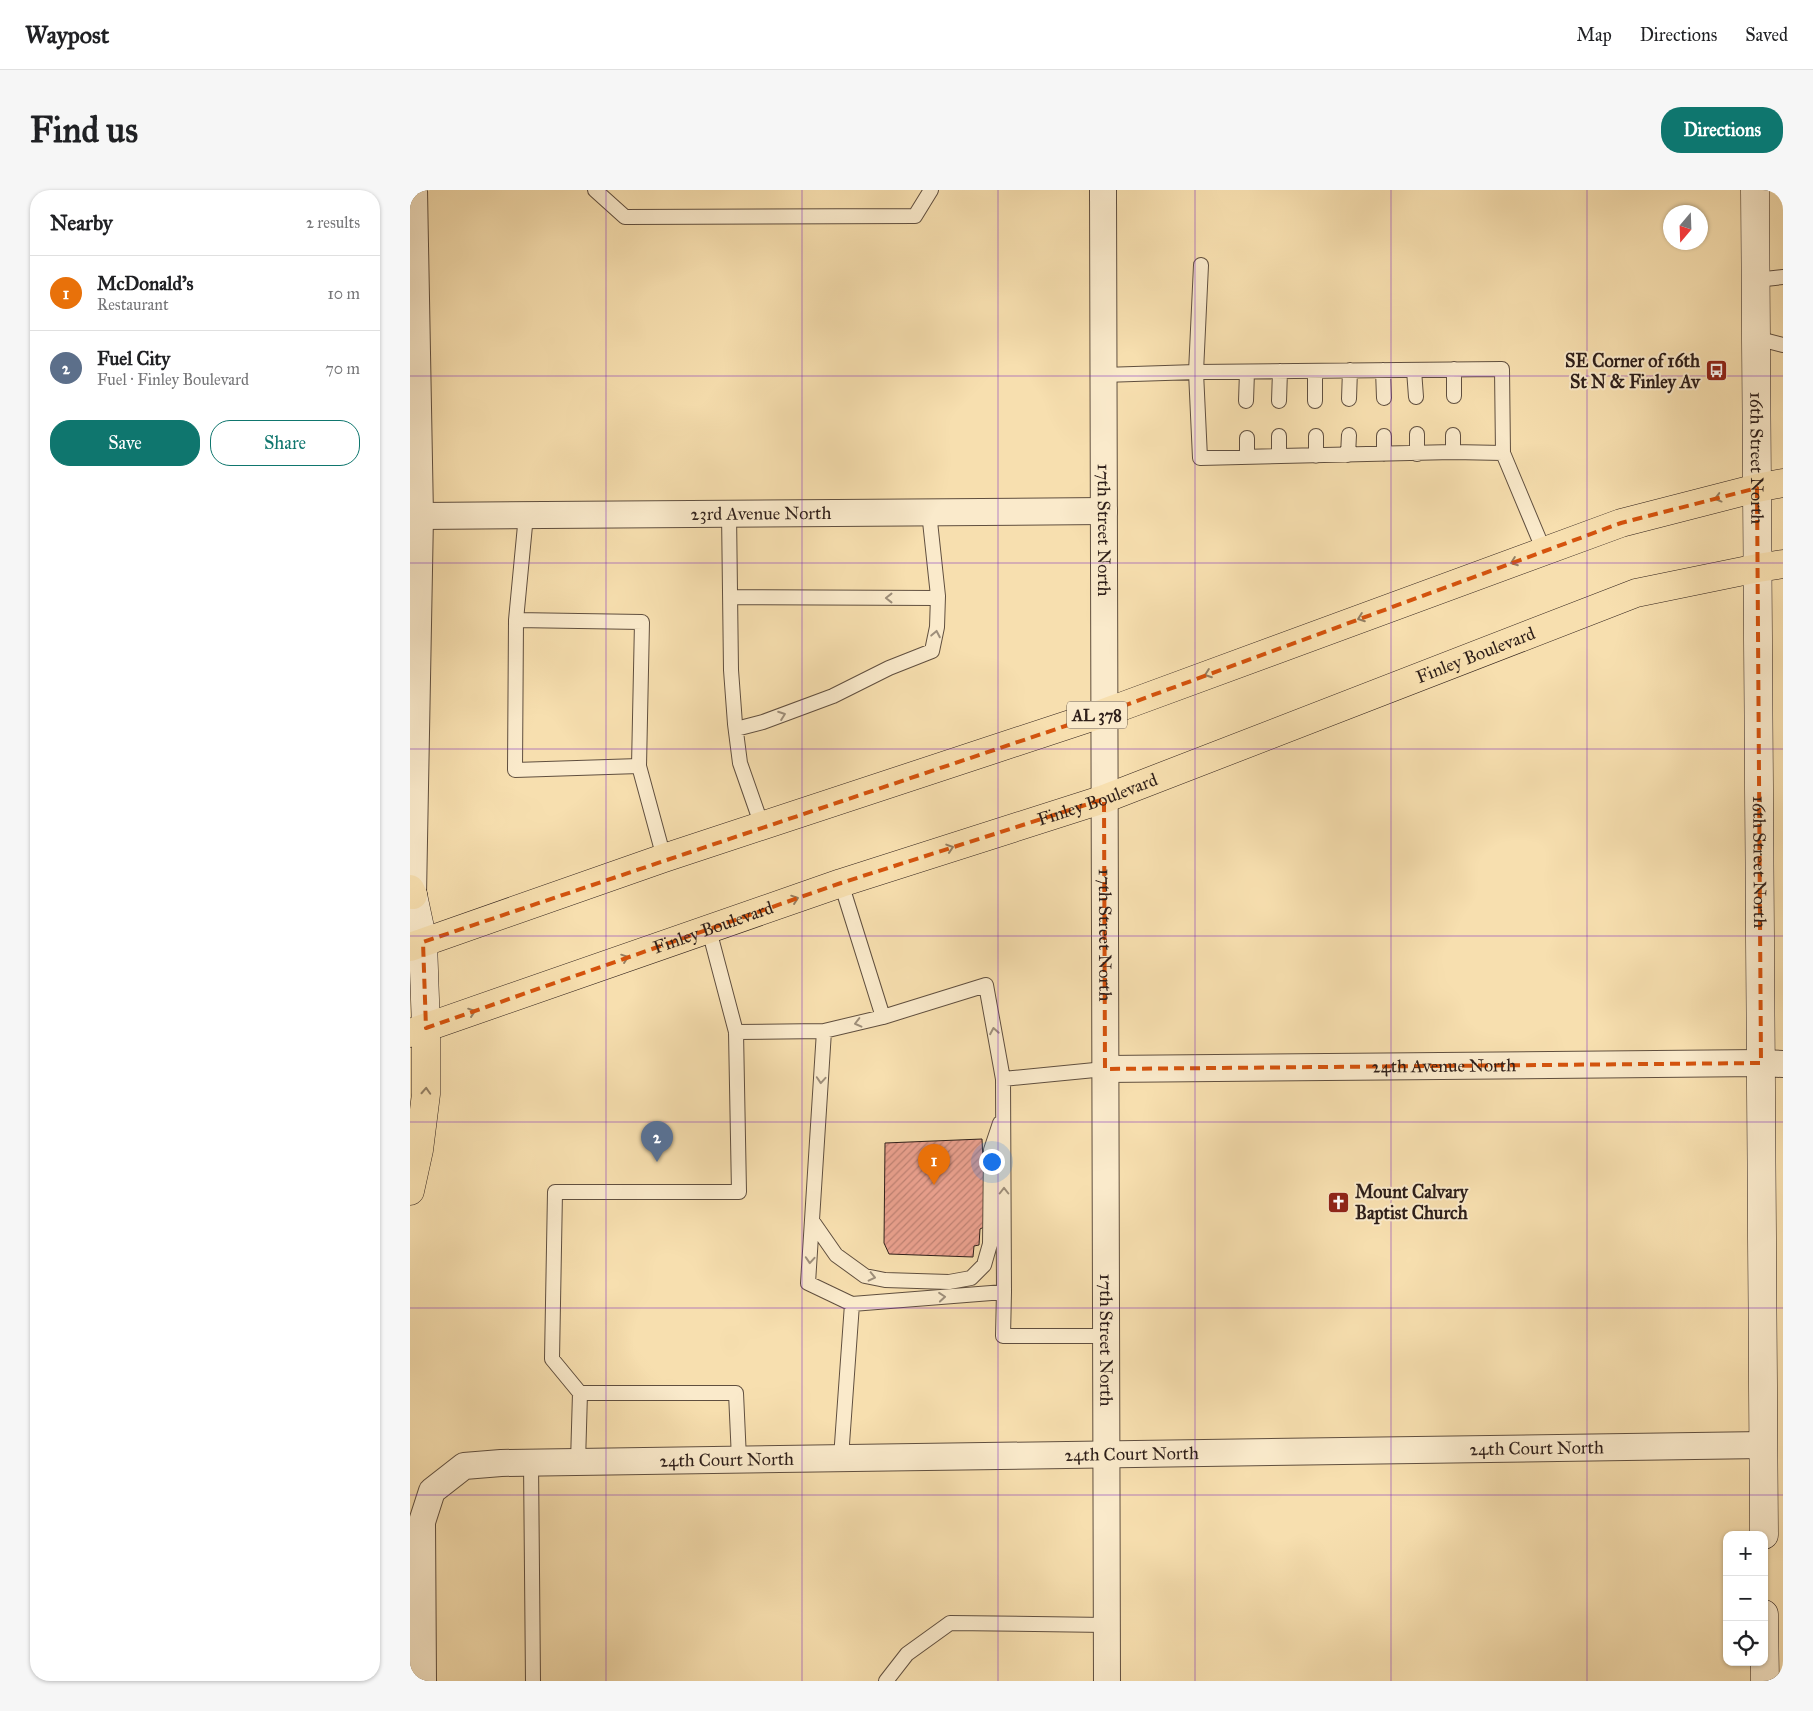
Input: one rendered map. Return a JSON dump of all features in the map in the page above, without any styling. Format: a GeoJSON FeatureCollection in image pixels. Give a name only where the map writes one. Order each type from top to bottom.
{"type":"FeatureCollection","features":[{"type":"Feature","properties":{"kind":"main road","name":"AL 378"},"geometry":{"type":"LineString","coordinates":[[416,945],[664,858],[1104,712],[1621,523],[1770,486]]}},
{"type":"Feature","properties":{"kind":"main road","name":"Finley Boulevard"},"geometry":{"type":"LineString","coordinates":[[418,1031],[841,883],[1104,799],[1636,593],[1770,566]]}},
{"type":"Feature","properties":{"kind":"main road"},"geometry":{"type":"LineString","coordinates":[[410,1191],[419,1150],[426,1094],[418,1031]]}},
{"type":"Feature","properties":{"kind":"street"},"geometry":{"type":"LineString","coordinates":[[414,190],[420,516],[411,892],[416,945],[418,1031]]}},
{"type":"Feature","properties":{"kind":"street","name":"17th Street North"},"geometry":{"type":"LineString","coordinates":[[1103,190],[1107,1681]]}},
{"type":"Feature","properties":{"kind":"street","name":"16th Street North"},"geometry":{"type":"LineString","coordinates":[[1756,190],[1756,338],[1770,486],[1772,1064],[1763,1445],[1764,1531]]}},
{"type":"Feature","properties":{"kind":"street","name":"23rd Avenue North"},"geometry":{"type":"LineString","coordinates":[[420,516],[1104,511]]}},
{"type":"Feature","properties":{"kind":"street","name":"24th Avenue North"},"geometry":{"type":"LineString","coordinates":[[1105,1069],[1772,1064]]}},
{"type":"Feature","properties":{"kind":"street","name":"24th Court North"},"geometry":{"type":"LineString","coordinates":[[423,1681],[422,1522],[432,1491],[464,1466],[531,1462],[1763,1445]]}},
{"type":"Feature","properties":{"kind":"street"},"geometry":{"type":"LineString","coordinates":[[1764,1621],[1765,1681]]}},
{"type":"Feature","properties":{"kind":"lane"},"geometry":{"type":"LineString","coordinates":[[595,190],[626,217],[645,217],[915,216],[931,190]]}},
{"type":"Feature","properties":{"kind":"lane"},"geometry":{"type":"LineString","coordinates":[[1201,265],[1196,372],[1200,458],[1453,452],[1503,453]]}},
{"type":"Feature","properties":{"kind":"lane"},"geometry":{"type":"LineString","coordinates":[[1756,280],[1783,277]]}},
{"type":"Feature","properties":{"kind":"lane"},"geometry":{"type":"LineString","coordinates":[[1756,338],[1783,345]]}},
{"type":"Feature","properties":{"kind":"lane"},"geometry":{"type":"LineString","coordinates":[[1454,369],[1454,396]]}},
{"type":"Feature","properties":{"kind":"lane"},"geometry":{"type":"LineString","coordinates":[[1103,375],[1196,372],[1502,369],[1503,453],[1544,551]]}},
{"type":"Feature","properties":{"kind":"lane"},"geometry":{"type":"LineString","coordinates":[[1349,398],[1350,370]]}},
{"type":"Feature","properties":{"kind":"lane"},"geometry":{"type":"LineString","coordinates":[[1383,370],[1384,398]]}},
{"type":"Feature","properties":{"kind":"lane"},"geometry":{"type":"LineString","coordinates":[[1414,370],[1416,397]]}},
{"type":"Feature","properties":{"kind":"lane"},"geometry":{"type":"LineString","coordinates":[[1315,371],[1315,401]]}},
{"type":"Feature","properties":{"kind":"lane"},"geometry":{"type":"LineString","coordinates":[[1246,401],[1247,372]]}},
{"type":"Feature","properties":{"kind":"lane"},"geometry":{"type":"LineString","coordinates":[[1279,401],[1280,372]]}},
{"type":"Feature","properties":{"kind":"lane"},"geometry":{"type":"LineString","coordinates":[[1416,434],[1417,454]]}},
{"type":"Feature","properties":{"kind":"lane"},"geometry":{"type":"LineString","coordinates":[[1453,435],[1453,452]]}},
{"type":"Feature","properties":{"kind":"lane"},"geometry":{"type":"LineString","coordinates":[[1279,436],[1279,456]]}},
{"type":"Feature","properties":{"kind":"lane"},"geometry":{"type":"LineString","coordinates":[[1316,436],[1316,456]]}},
{"type":"Feature","properties":{"kind":"lane"},"geometry":{"type":"LineString","coordinates":[[1348,455],[1349,436]]}},
{"type":"Feature","properties":{"kind":"lane"},"geometry":{"type":"LineString","coordinates":[[1384,436],[1384,454]]}},
{"type":"Feature","properties":{"kind":"lane"},"geometry":{"type":"LineString","coordinates":[[1247,438],[1247,457]]}},
{"type":"Feature","properties":{"kind":"lane"},"geometry":{"type":"LineString","coordinates":[[736,730],[833,696],[889,668],[932,651],[937,627],[938,598],[929,512]]}},
{"type":"Feature","properties":{"kind":"lane"},"geometry":{"type":"LineString","coordinates":[[729,513],[731,670],[736,730],[740,764],[762,826]]}},
{"type":"Feature","properties":{"kind":"lane"},"geometry":{"type":"LineString","coordinates":[[526,515],[516,620],[515,770],[639,766]]}},
{"type":"Feature","properties":{"kind":"lane"},"geometry":{"type":"LineString","coordinates":[[731,597],[938,598]]}},
{"type":"Feature","properties":{"kind":"lane"},"geometry":{"type":"LineString","coordinates":[[516,620],[642,622],[639,766],[664,858]]}},
{"type":"Feature","properties":{"kind":"lane"},"geometry":{"type":"LineString","coordinates":[[841,883],[883,1017]]}},
{"type":"Feature","properties":{"kind":"lane"},"geometry":{"type":"LineString","coordinates":[[578,1462],[580,1393],[552,1359],[555,1192],[739,1192],[736,1032],[709,930]]}},
{"type":"Feature","properties":{"kind":"lane"},"geometry":{"type":"LineString","coordinates":[[736,1032],[824,1031],[883,1017],[986,985],[1003,1079],[1003,1336],[1106,1336]]}},
{"type":"Feature","properties":{"kind":"lane"},"geometry":{"type":"LineString","coordinates":[[824,1031],[808,1283],[852,1304],[1004,1292]]}},
{"type":"Feature","properties":{"kind":"lane"},"geometry":{"type":"LineString","coordinates":[[1003,1079],[1105,1069]]}},
{"type":"Feature","properties":{"kind":"lane"},"geometry":{"type":"LineString","coordinates":[[812,1222],[836,1255],[865,1276],[885,1280],[949,1282],[971,1278],[984,1265],[990,1244],[991,1150],[1003,1112]]}},
{"type":"Feature","properties":{"kind":"lane"},"geometry":{"type":"LineString","coordinates":[[841,1458],[852,1304]]}},
{"type":"Feature","properties":{"kind":"lane"},"geometry":{"type":"LineString","coordinates":[[580,1393],[736,1393],[739,1460]]}},
{"type":"Feature","properties":{"kind":"lane"},"geometry":{"type":"LineString","coordinates":[[531,1462],[533,1681]]}},
{"type":"Feature","properties":{"kind":"lane"},"geometry":{"type":"LineString","coordinates":[[886,1681],[907,1654],[950,1624],[1107,1625]]}},
{"type":"Feature","properties":{"kind":"highlighted area"},"geometry":{"type":"Polygon","coordinates":[[[1757,488],[1761,1063],[1105,1069],[1104,799],[841,883],[426,1028],[423,942],[1104,713],[1621,523],[1757,488]]]}},
{"type":"Feature","properties":{"kind":"building"},"geometry":{"type":"Polygon","coordinates":[[[982,1139],[986,1226],[980,1229],[979,1245],[974,1246],[973,1257],[889,1254],[884,1243],[885,1143],[982,1139]]]}},
{"type":"Feature","properties":{"kind":"place","name":"SE Corner of 16th St N & Finley Av"},"geometry":{"type":"Point","coordinates":[1716,371]}},
{"type":"Feature","properties":{"kind":"place","name":"Fuel City"},"geometry":{"type":"Point","coordinates":[657,1162]}},
{"type":"Feature","properties":{"kind":"place","name":"McDonald's"},"geometry":{"type":"Point","coordinates":[934,1185]}},
{"type":"Feature","properties":{"kind":"place","name":"Mount Calvary Baptist Church"},"geometry":{"type":"Point","coordinates":[1339,1202]}}]}
